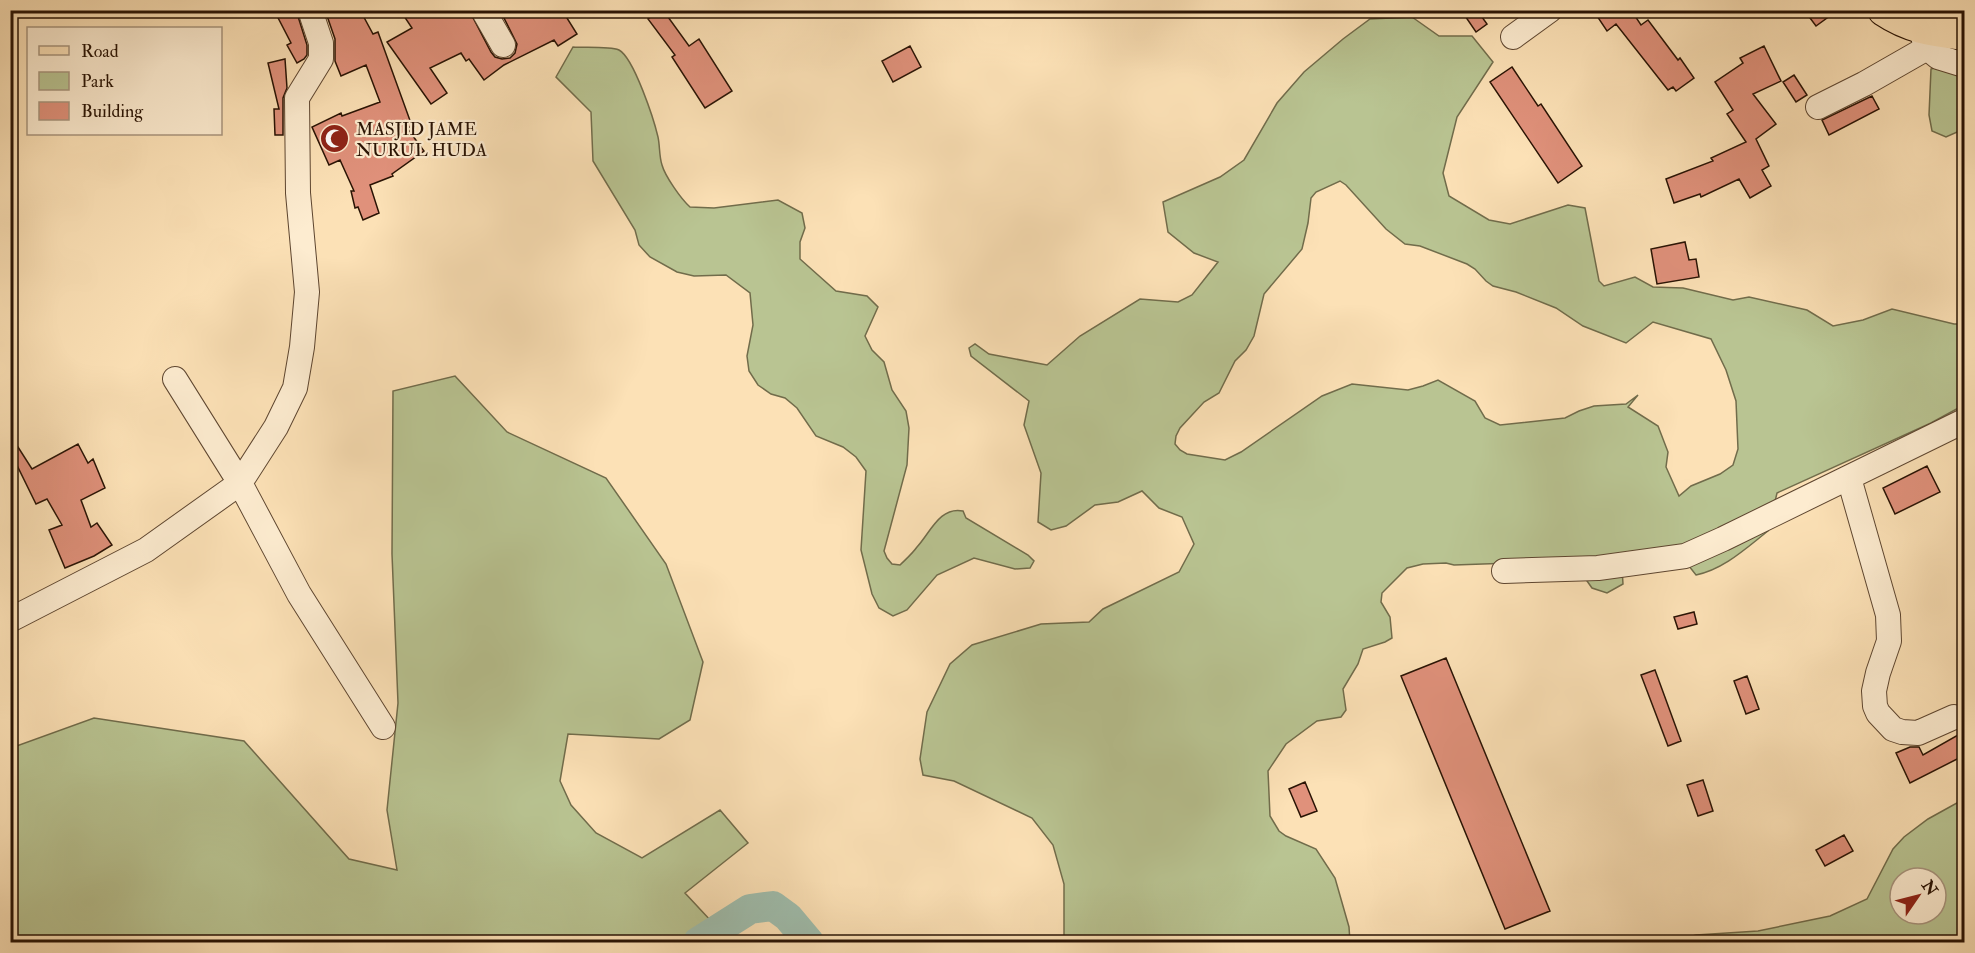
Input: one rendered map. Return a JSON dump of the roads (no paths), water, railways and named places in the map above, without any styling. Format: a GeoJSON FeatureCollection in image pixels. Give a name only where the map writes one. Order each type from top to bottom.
{"type":"FeatureCollection","features":[{"type":"Feature","properties":{"kind":"main road"},"geometry":{"type":"LineString","coordinates":[[1884,10],[1924,38],[1965,34]]}},
{"type":"Feature","properties":{"kind":"street"},"geometry":{"type":"LineString","coordinates":[[10,620],[146,550],[240,483],[276,427],[295,388],[302,347],[307,292],[298,193],[297,98],[321,59],[321,44],[310,10]]}},
{"type":"Feature","properties":{"kind":"street"},"geometry":{"type":"LineString","coordinates":[[483,10],[503,45]]}},
{"type":"Feature","properties":{"kind":"street"},"geometry":{"type":"LineString","coordinates":[[1513,37],[1550,10]]}},
{"type":"Feature","properties":{"kind":"street"},"geometry":{"type":"LineString","coordinates":[[1818,107],[1864,84],[1924,38],[1938,57],[1965,65]]}},
{"type":"Feature","properties":{"kind":"street"},"geometry":{"type":"LineString","coordinates":[[175,379],[240,483],[299,594],[383,728]]}},
{"type":"Feature","properties":{"kind":"street"},"geometry":{"type":"LineString","coordinates":[[1503,571],[1598,568],[1685,556],[1723,540],[1965,421]]}},
{"type":"Feature","properties":{"kind":"street"},"geometry":{"type":"LineString","coordinates":[[1849,478],[1888,615],[1889,641],[1874,691],[1878,713],[1893,729],[1912,734],[1954,717]]}},
{"type":"Feature","properties":{"kind":"waterway"},"geometry":{"type":"LineString","coordinates":[[698,942],[750,909],[773,906],[788,917],[809,942]]}},
{"type":"Feature","properties":{"kind":"place","name":"MASJID JAME NURUL HUDA"},"geometry":{"type":"Point","coordinates":[335,139]}}]}
